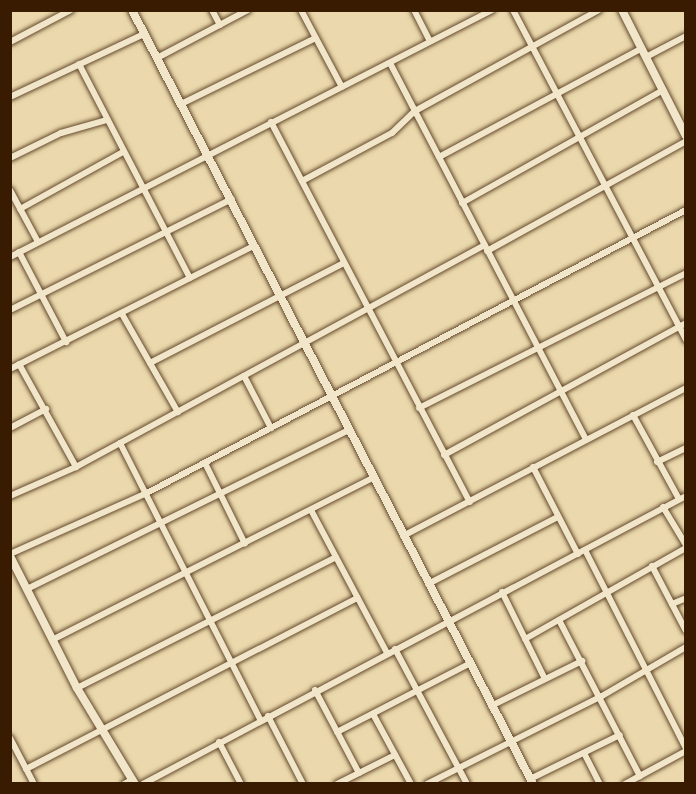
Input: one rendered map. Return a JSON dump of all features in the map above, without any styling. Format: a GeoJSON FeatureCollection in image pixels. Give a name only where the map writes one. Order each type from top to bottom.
{"type":"FeatureCollection","features":[{"type":"Feature","properties":{"kind":"street"},"geometry":{"type":"LineString","coordinates":[[10,42],[71,10]]}},
{"type":"Feature","properties":{"kind":"street"},"geometry":{"type":"LineString","coordinates":[[132,10],[531,781],[620,735]]}},
{"type":"Feature","properties":{"kind":"street"},"geometry":{"type":"LineString","coordinates":[[212,10],[220,25]]}},
{"type":"Feature","properties":{"kind":"street"},"geometry":{"type":"LineString","coordinates":[[156,58],[248,10]]}},
{"type":"Feature","properties":{"kind":"street"},"geometry":{"type":"LineString","coordinates":[[301,10],[342,87]]}},
{"type":"Feature","properties":{"kind":"street"},"geometry":{"type":"LineString","coordinates":[[414,10],[430,41]]}},
{"type":"Feature","properties":{"kind":"street"},"geometry":{"type":"LineString","coordinates":[[10,257],[492,10]]}},
{"type":"Feature","properties":{"kind":"street"},"geometry":{"type":"LineString","coordinates":[[513,10],[657,286],[682,325],[686,339]]}},
{"type":"Feature","properties":{"kind":"street"},"geometry":{"type":"LineString","coordinates":[[302,181],[392,133],[415,111],[599,10]]}},
{"type":"Feature","properties":{"kind":"street"},"geometry":{"type":"LineString","coordinates":[[622,10],[686,136]]}},
{"type":"Feature","properties":{"kind":"street"},"geometry":{"type":"LineString","coordinates":[[10,88],[13,96],[144,34]]}},
{"type":"Feature","properties":{"kind":"street"},"geometry":{"type":"LineString","coordinates":[[439,157],[557,92],[644,52],[686,36]]}},
{"type":"Feature","properties":{"kind":"street"},"geometry":{"type":"LineString","coordinates":[[181,104],[316,38]]}},
{"type":"Feature","properties":{"kind":"street"},"geometry":{"type":"LineString","coordinates":[[390,63],[513,303],[586,439]]}},
{"type":"Feature","properties":{"kind":"street"},"geometry":{"type":"LineString","coordinates":[[79,64],[164,232],[190,278]]}},
{"type":"Feature","properties":{"kind":"street"},"geometry":{"type":"LineString","coordinates":[[462,203],[579,135],[663,90]]}},
{"type":"Feature","properties":{"kind":"street"},"geometry":{"type":"LineString","coordinates":[[10,158],[61,133],[107,120]]}},
{"type":"Feature","properties":{"kind":"street"},"geometry":{"type":"LineString","coordinates":[[271,122],[394,363],[470,502]]}},
{"type":"Feature","properties":{"kind":"street"},"geometry":{"type":"LineString","coordinates":[[10,496],[76,467],[366,308],[606,189],[686,141]]}},
{"type":"Feature","properties":{"kind":"street"},"geometry":{"type":"LineString","coordinates":[[20,209],[123,152]]}},
{"type":"Feature","properties":{"kind":"street"},"geometry":{"type":"LineString","coordinates":[[10,190],[38,242]]}},
{"type":"Feature","properties":{"kind":"street"},"geometry":{"type":"LineString","coordinates":[[10,310],[232,200]]}},
{"type":"Feature","properties":{"kind":"street"},"geometry":{"type":"LineString","coordinates":[[124,783],[134,781],[106,731],[77,688],[10,555],[146,494],[686,210]]}},
{"type":"Feature","properties":{"kind":"street"},"geometry":{"type":"LineString","coordinates":[[10,369],[254,246]]}},
{"type":"Feature","properties":{"kind":"street"},"geometry":{"type":"LineString","coordinates":[[19,252],[66,342]]}},
{"type":"Feature","properties":{"kind":"street"},"geometry":{"type":"LineString","coordinates":[[150,363],[344,263]]}},
{"type":"Feature","properties":{"kind":"street"},"geometry":{"type":"LineString","coordinates":[[420,408],[537,345],[686,273]]}},
{"type":"Feature","properties":{"kind":"street"},"geometry":{"type":"LineString","coordinates":[[122,314],[178,412]]}},
{"type":"Feature","properties":{"kind":"street"},"geometry":{"type":"LineString","coordinates":[[444,455],[682,325]]}},
{"type":"Feature","properties":{"kind":"street"},"geometry":{"type":"LineString","coordinates":[[19,364],[46,409],[76,467]]}},
{"type":"Feature","properties":{"kind":"street"},"geometry":{"type":"LineString","coordinates":[[244,376],[271,428]]}},
{"type":"Feature","properties":{"kind":"street"},"geometry":{"type":"LineString","coordinates":[[403,537],[686,388]]}},
{"type":"Feature","properties":{"kind":"street"},"geometry":{"type":"LineString","coordinates":[[10,428],[46,409]]}},
{"type":"Feature","properties":{"kind":"street"},"geometry":{"type":"LineString","coordinates":[[143,783],[682,497],[657,462],[633,415]]}},
{"type":"Feature","properties":{"kind":"street"},"geometry":{"type":"LineString","coordinates":[[27,589],[222,497],[349,430]]}},
{"type":"Feature","properties":{"kind":"street"},"geometry":{"type":"LineString","coordinates":[[120,443],[260,719]]}},
{"type":"Feature","properties":{"kind":"street"},"geometry":{"type":"LineString","coordinates":[[657,462],[686,448]]}},
{"type":"Feature","properties":{"kind":"street"},"geometry":{"type":"LineString","coordinates":[[205,463],[244,544]]}},
{"type":"Feature","properties":{"kind":"street"},"geometry":{"type":"LineString","coordinates":[[533,468],[578,554]]}},
{"type":"Feature","properties":{"kind":"street"},"geometry":{"type":"LineString","coordinates":[[52,640],[373,478]]}},
{"type":"Feature","properties":{"kind":"street"},"geometry":{"type":"LineString","coordinates":[[525,639],[605,591],[686,547],[663,507]]}},
{"type":"Feature","properties":{"kind":"street"},"geometry":{"type":"LineString","coordinates":[[311,510],[387,653]]}},
{"type":"Feature","properties":{"kind":"street"},"geometry":{"type":"LineString","coordinates":[[428,584],[558,517]]}},
{"type":"Feature","properties":{"kind":"street"},"geometry":{"type":"LineString","coordinates":[[585,550],[686,749],[626,783]]}},
{"type":"Feature","properties":{"kind":"street"},"geometry":{"type":"LineString","coordinates":[[77,688],[336,557]]}},
{"type":"Feature","properties":{"kind":"street"},"geometry":{"type":"LineString","coordinates":[[652,566],[686,631]]}},
{"type":"Feature","properties":{"kind":"street"},"geometry":{"type":"LineString","coordinates":[[502,592],[545,679]]}},
{"type":"Feature","properties":{"kind":"street"},"geometry":{"type":"LineString","coordinates":[[26,769],[106,731],[358,598]]}},
{"type":"Feature","properties":{"kind":"street"},"geometry":{"type":"LineString","coordinates":[[672,604],[686,598]]}},
{"type":"Feature","properties":{"kind":"street"},"geometry":{"type":"LineString","coordinates":[[559,620],[602,696],[639,776]]}},
{"type":"Feature","properties":{"kind":"street"},"geometry":{"type":"LineString","coordinates":[[427,783],[602,696],[645,668],[686,647]]}},
{"type":"Feature","properties":{"kind":"street"},"geometry":{"type":"LineString","coordinates":[[394,649],[466,783]]}},
{"type":"Feature","properties":{"kind":"street"},"geometry":{"type":"LineString","coordinates":[[491,706],[582,661]]}},
{"type":"Feature","properties":{"kind":"street"},"geometry":{"type":"LineString","coordinates":[[337,732],[469,664]]}},
{"type":"Feature","properties":{"kind":"street"},"geometry":{"type":"LineString","coordinates":[[315,690],[359,773]]}},
{"type":"Feature","properties":{"kind":"street"},"geometry":{"type":"LineString","coordinates":[[373,714],[411,783]]}},
{"type":"Feature","properties":{"kind":"street"},"geometry":{"type":"LineString","coordinates":[[268,716],[303,783]]}},
{"type":"Feature","properties":{"kind":"street"},"geometry":{"type":"LineString","coordinates":[[10,738],[34,783]]}},
{"type":"Feature","properties":{"kind":"street"},"geometry":{"type":"LineString","coordinates":[[219,742],[239,783]]}},
{"type":"Feature","properties":{"kind":"street"},"geometry":{"type":"LineString","coordinates":[[584,753],[600,783]]}},
{"type":"Feature","properties":{"kind":"street"},"geometry":{"type":"LineString","coordinates":[[337,783],[395,755]]}}]}
